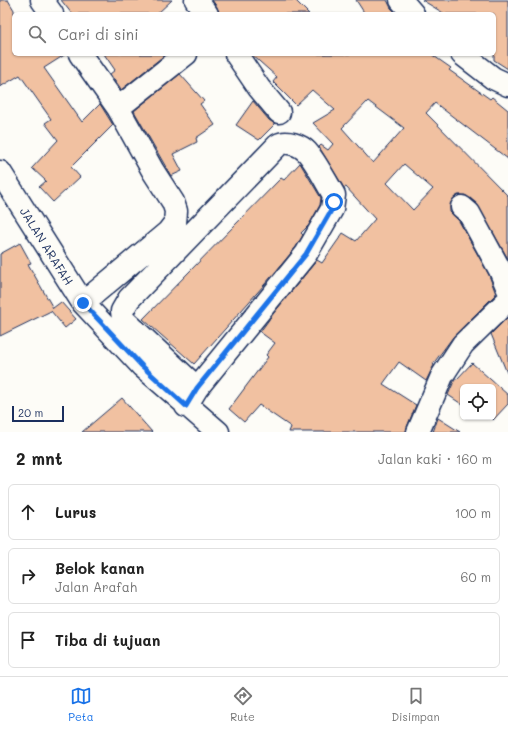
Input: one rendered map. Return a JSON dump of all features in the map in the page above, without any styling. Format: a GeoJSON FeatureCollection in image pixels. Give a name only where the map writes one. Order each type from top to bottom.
{"type":"FeatureCollection","features":[{"type":"Feature","properties":{"kind":"street"},"geometry":{"type":"LineString","coordinates":[[42,0],[51,12]]}},
{"type":"Feature","properties":{"kind":"street"},"geometry":{"type":"LineString","coordinates":[[196,0],[205,12]]}},
{"type":"Feature","properties":{"kind":"street"},"geometry":{"type":"LineString","coordinates":[[401,0],[411,12]]}},
{"type":"Feature","properties":{"kind":"street"},"geometry":{"type":"LineString","coordinates":[[81,56],[118,108],[173,202],[176,211],[175,223],[168,232],[83,303]]}},
{"type":"Feature","properties":{"kind":"street"},"geometry":{"type":"LineString","coordinates":[[118,108],[183,56]]}},
{"type":"Feature","properties":{"kind":"street"},"geometry":{"type":"LineString","coordinates":[[237,56],[259,88],[279,112]]}},
{"type":"Feature","properties":{"kind":"street"},"geometry":{"type":"LineString","coordinates":[[465,56],[493,78],[508,85]]}},
{"type":"Feature","properties":{"kind":"street"},"geometry":{"type":"LineString","coordinates":[[282,142],[290,143],[306,150],[334,195],[332,209],[306,254],[192,397],[122,320],[122,311],[129,299],[278,145],[282,142]]}},
{"type":"Feature","properties":{"kind":"street","name":"JALAN ARAFAH"},"geometry":{"type":"LineString","coordinates":[[0,172],[83,303],[142,366],[192,397],[218,432]]}},
{"type":"Feature","properties":{"kind":"street"},"geometry":{"type":"LineString","coordinates":[[462,207],[468,213],[500,270],[508,289]]}},
{"type":"Feature","properties":{"kind":"street"},"geometry":{"type":"LineString","coordinates":[[418,432],[442,376],[463,344],[508,300]]}},
{"type":"Feature","properties":{"kind":"building"},"geometry":{"type":"Polygon","coordinates":[[[0,0],[8,0],[14,10],[14,12],[12,12],[12,56],[63,56],[44,68],[82,122],[100,104],[113,125],[71,167],[80,177],[53,202],[39,187],[46,181],[32,168],[58,140],[45,123],[51,119],[20,75],[0,87],[0,0]]]}},
{"type":"Feature","properties":{"kind":"building"},"geometry":{"type":"Polygon","coordinates":[[[61,0],[172,0],[159,12],[70,12],[61,0]]]}},
{"type":"Feature","properties":{"kind":"building"},"geometry":{"type":"Polygon","coordinates":[[[212,0],[295,0],[307,12],[218,12],[212,0]]]}},
{"type":"Feature","properties":{"kind":"building"},"geometry":{"type":"Polygon","coordinates":[[[356,0],[387,0],[395,12],[364,12],[356,0]]]}},
{"type":"Feature","properties":{"kind":"building"},"geometry":{"type":"Polygon","coordinates":[[[422,0],[508,0],[508,69],[494,60],[494,56],[496,56],[496,12],[442,12],[422,0]]]}},
{"type":"Feature","properties":{"kind":"building"},"geometry":{"type":"Polygon","coordinates":[[[105,56],[164,56],[121,90],[110,74],[115,70],[105,56]]]}},
{"type":"Feature","properties":{"kind":"building"},"geometry":{"type":"Polygon","coordinates":[[[253,56],[434,56],[451,68],[449,70],[490,99],[492,97],[508,110],[508,159],[435,103],[426,113],[508,196],[508,259],[477,204],[465,195],[458,195],[453,199],[450,205],[450,212],[459,221],[489,275],[496,294],[453,337],[433,364],[434,365],[426,381],[399,362],[383,384],[416,405],[406,432],[289,432],[291,427],[259,405],[244,422],[229,409],[268,357],[266,355],[275,343],[260,332],[273,314],[317,260],[322,263],[343,233],[356,241],[375,219],[346,187],[344,188],[319,147],[321,145],[328,150],[333,144],[313,123],[335,110],[312,90],[296,105],[273,82],[277,77],[253,56]],[[368,101],[342,128],[373,163],[404,128],[368,101]],[[404,164],[387,183],[413,210],[433,189],[404,164]]]}},
{"type":"Feature","properties":{"kind":"building"},"geometry":{"type":"Polygon","coordinates":[[[180,74],[204,101],[200,104],[215,125],[196,138],[197,142],[173,154],[182,171],[171,176],[134,111],[180,74]]]}},
{"type":"Feature","properties":{"kind":"building"},"geometry":{"type":"Polygon","coordinates":[[[253,101],[269,120],[275,124],[259,140],[236,125],[253,101]]]}},
{"type":"Feature","properties":{"kind":"building"},"geometry":{"type":"Polygon","coordinates":[[[300,163],[321,198],[320,205],[309,225],[301,233],[303,235],[296,247],[194,364],[143,319],[281,178],[284,180],[300,163]]]}},
{"type":"Feature","properties":{"kind":"building"},"geometry":{"type":"Polygon","coordinates":[[[20,243],[31,263],[28,264],[53,308],[61,302],[76,319],[65,328],[51,311],[0,336],[0,254],[20,243]]]}},
{"type":"Feature","properties":{"kind":"building"},"geometry":{"type":"Polygon","coordinates":[[[508,317],[508,373],[507,373],[491,334],[508,317]]]}},
{"type":"Feature","properties":{"kind":"building"},"geometry":{"type":"Polygon","coordinates":[[[472,363],[496,384],[460,384],[460,403],[448,395],[455,379],[457,379],[472,363]]]}},
{"type":"Feature","properties":{"kind":"building"},"geometry":{"type":"Polygon","coordinates":[[[496,384],[508,395],[508,404],[496,417],[496,384]]]}},
{"type":"Feature","properties":{"kind":"building"},"geometry":{"type":"Polygon","coordinates":[[[122,398],[152,432],[82,432],[122,398]]]}},
{"type":"Feature","properties":{"kind":"building"},"geometry":{"type":"Polygon","coordinates":[[[438,418],[460,432],[433,432],[438,418]]]}},
{"type":"Feature","properties":{"kind":"route"},"geometry":{"type":"LineString","coordinates":[[83,303],[142,366],[186,406],[197,388],[306,254],[332,209],[334,202]]}}]}
